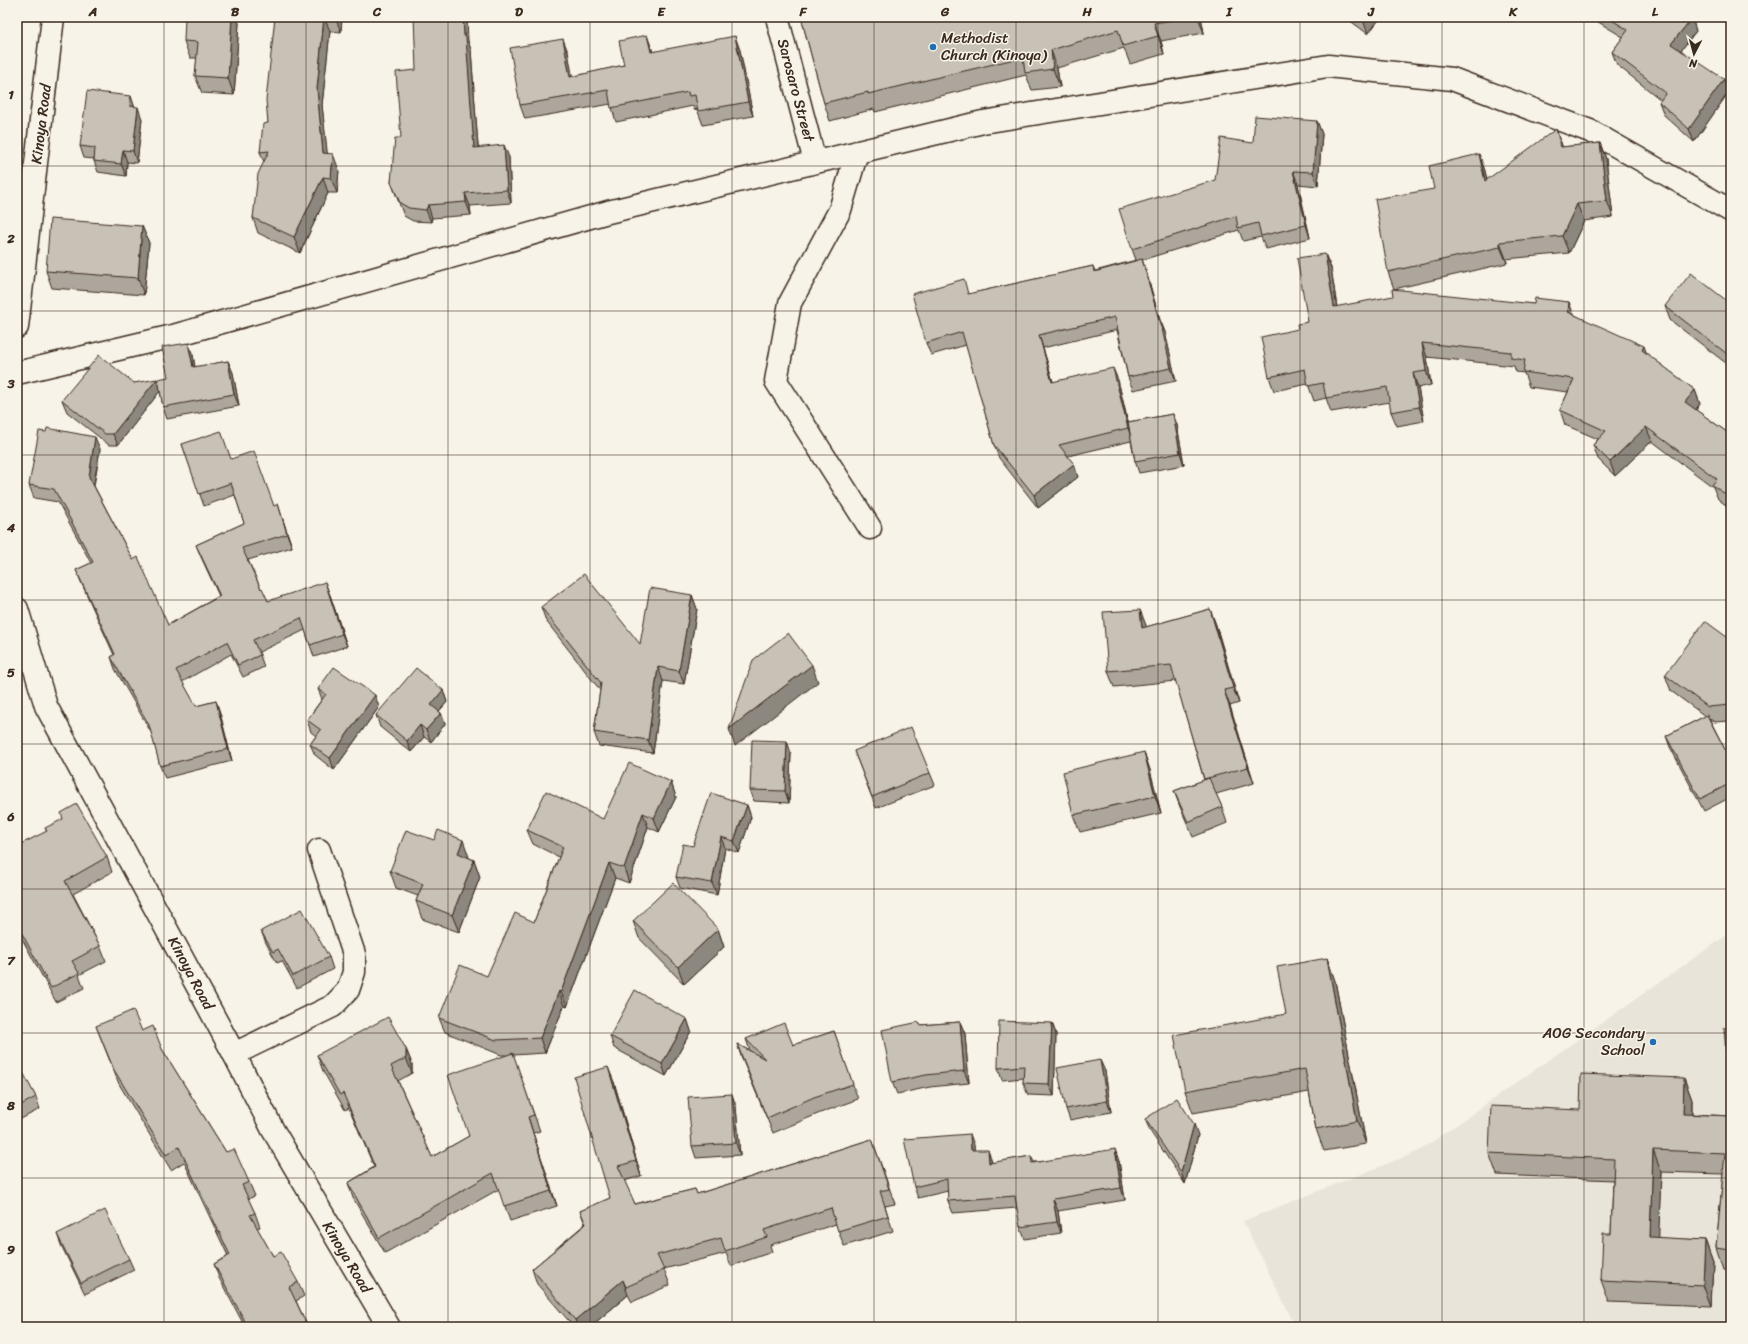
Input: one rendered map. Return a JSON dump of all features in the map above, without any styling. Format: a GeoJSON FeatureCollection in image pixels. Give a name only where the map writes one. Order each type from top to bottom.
{"type":"FeatureCollection","features":[{"type":"Feature","properties":{"kind":"street","name":"Kinoya Road"},"geometry":{"type":"LineString","coordinates":[[17,327],[54,17]]}},
{"type":"Feature","properties":{"kind":"street","name":"Sarosaro Street"},"geometry":{"type":"LineString","coordinates":[[777,17],[815,162]]}},
{"type":"Feature","properties":{"kind":"street"},"geometry":{"type":"LineString","coordinates":[[17,373],[173,336],[608,212],[984,122],[1328,66],[1452,79],[1590,130],[1731,211]]}},
{"type":"Feature","properties":{"kind":"street"},"geometry":{"type":"LineString","coordinates":[[857,152],[840,210],[790,303],[776,381],[870,528]]}},
{"type":"Feature","properties":{"kind":"street","name":"Kinoya Road"},"geometry":{"type":"LineString","coordinates":[[17,609],[46,706],[234,1054],[273,1130],[389,1327]]}},
{"type":"Feature","properties":{"kind":"street"},"geometry":{"type":"LineString","coordinates":[[234,1054],[333,1006],[348,990],[354,972],[354,954],[319,850]]}},
{"type":"Feature","properties":{"kind":"shaded area","name":"AOG Secondary School"},"geometry":{"type":"Polygon","coordinates":[[[1731,932],[1731,1327],[1296,1327],[1243,1221],[1419,1151],[1731,932]]]}},
{"type":"Feature","properties":{"kind":"building"},"geometry":{"type":"Polygon","coordinates":[[[185,17],[232,17],[228,78],[195,76],[198,42],[184,41],[185,17]]]}},
{"type":"Feature","properties":{"kind":"building"},"geometry":{"type":"Polygon","coordinates":[[[275,17],[324,17],[317,89],[323,153],[333,154],[331,178],[323,177],[294,237],[253,218],[258,174],[269,151],[260,152],[263,124],[268,123],[266,100],[275,17]]]}},
{"type":"Feature","properties":{"kind":"building"},"geometry":{"type":"Polygon","coordinates":[[[414,17],[463,17],[464,36],[466,37],[474,148],[504,145],[507,190],[465,193],[466,202],[428,205],[426,210],[409,208],[400,203],[391,182],[395,138],[401,138],[396,72],[416,70],[414,17]]]}},
{"type":"Feature","properties":{"kind":"building"},"geometry":{"type":"Polygon","coordinates":[[[801,17],[1191,17],[1154,23],[1158,36],[1123,46],[1118,30],[1051,50],[1053,69],[1025,73],[1023,57],[824,103],[801,17]]]}},
{"type":"Feature","properties":{"kind":"building"},"geometry":{"type":"Polygon","coordinates":[[[1607,17],[1692,18],[1671,44],[1724,79],[1689,129],[1659,102],[1666,93],[1612,52],[1628,30],[1607,17]]]}},
{"type":"Feature","properties":{"kind":"building"},"geometry":{"type":"Polygon","coordinates":[[[647,35],[651,52],[735,36],[748,102],[698,111],[695,95],[689,96],[688,92],[611,108],[608,90],[520,105],[510,48],[563,39],[570,77],[624,65],[619,41],[647,35]]]}},
{"type":"Feature","properties":{"kind":"building"},"geometry":{"type":"Polygon","coordinates":[[[87,91],[131,96],[130,106],[138,107],[133,151],[123,150],[121,164],[94,161],[95,148],[80,146],[87,91]]]}},
{"type":"Feature","properties":{"kind":"building"},"geometry":{"type":"Polygon","coordinates":[[[1255,116],[1317,121],[1313,172],[1293,171],[1306,225],[1261,236],[1258,223],[1238,228],[1236,216],[1132,249],[1119,209],[1215,180],[1221,138],[1253,143],[1255,116]]]}},
{"type":"Feature","properties":{"kind":"building"},"geometry":{"type":"Polygon","coordinates":[[[1556,129],[1561,147],[1600,143],[1607,201],[1577,204],[1562,236],[1500,242],[1500,247],[1388,272],[1375,199],[1434,189],[1429,166],[1479,154],[1485,181],[1556,129]]]}},
{"type":"Feature","properties":{"kind":"building"},"geometry":{"type":"Polygon","coordinates":[[[50,219],[142,226],[138,278],[46,271],[50,219]]]}},
{"type":"Feature","properties":{"kind":"building"},"geometry":{"type":"Polygon","coordinates":[[[1325,254],[1334,307],[1393,296],[1392,289],[1534,304],[1535,298],[1569,302],[1568,312],[1644,346],[1642,350],[1695,390],[1685,402],[1731,435],[1731,498],[1712,485],[1717,479],[1646,427],[1610,462],[1593,445],[1606,431],[1560,410],[1574,379],[1523,372],[1525,360],[1511,358],[1511,352],[1422,343],[1426,371],[1413,373],[1419,407],[1391,412],[1387,387],[1326,398],[1323,383],[1308,386],[1305,369],[1269,377],[1261,337],[1298,329],[1297,324],[1308,322],[1297,258],[1325,254]]]}},
{"type":"Feature","properties":{"kind":"building"},"geometry":{"type":"Polygon","coordinates":[[[1142,259],[1160,320],[1171,368],[1128,377],[1115,317],[1039,335],[1052,382],[1113,368],[1128,428],[1059,445],[1074,464],[1034,495],[994,445],[962,332],[926,343],[912,294],[964,279],[968,294],[1093,266],[1094,272],[1142,259]]]}},
{"type":"Feature","properties":{"kind":"building"},"geometry":{"type":"Polygon","coordinates":[[[1691,273],[1731,304],[1731,357],[1665,306],[1691,273]]]}},
{"type":"Feature","properties":{"kind":"building"},"geometry":{"type":"Polygon","coordinates":[[[188,343],[193,367],[228,361],[234,394],[163,407],[158,379],[168,377],[162,347],[188,343]]]}},
{"type":"Feature","properties":{"kind":"building"},"geometry":{"type":"Polygon","coordinates":[[[99,355],[134,383],[157,379],[113,434],[105,434],[62,400],[99,355]]]}},
{"type":"Feature","properties":{"kind":"building"},"geometry":{"type":"Polygon","coordinates":[[[1173,414],[1180,453],[1135,461],[1128,422],[1173,414]]]}},
{"type":"Feature","properties":{"kind":"building"},"geometry":{"type":"Polygon","coordinates":[[[47,428],[95,437],[89,477],[133,560],[138,557],[168,625],[220,596],[196,545],[244,523],[231,483],[199,494],[182,444],[221,431],[231,459],[254,451],[274,506],[278,504],[287,534],[242,548],[261,589],[262,588],[268,601],[325,582],[342,634],[310,645],[301,618],[253,640],[260,655],[238,665],[227,642],[176,670],[196,706],[216,701],[228,749],[160,766],[149,725],[111,657],[115,654],[76,570],[93,562],[54,489],[29,485],[39,431],[46,432],[47,428]]]}},
{"type":"Feature","properties":{"kind":"building"},"geometry":{"type":"Polygon","coordinates":[[[584,574],[640,644],[650,588],[692,595],[679,671],[658,667],[648,740],[594,732],[601,683],[541,607],[584,574]]]}},
{"type":"Feature","properties":{"kind":"building"},"geometry":{"type":"Polygon","coordinates":[[[1210,609],[1233,688],[1224,690],[1248,767],[1204,779],[1171,665],[1108,671],[1103,612],[1140,610],[1142,628],[1210,609]]]}},
{"type":"Feature","properties":{"kind":"building"},"geometry":{"type":"Polygon","coordinates":[[[1705,621],[1731,640],[1731,705],[1708,707],[1665,675],[1705,621]]]}},
{"type":"Feature","properties":{"kind":"building"},"geometry":{"type":"Polygon","coordinates":[[[788,633],[812,665],[729,729],[753,660],[788,633]]]}},
{"type":"Feature","properties":{"kind":"building"},"geometry":{"type":"Polygon","coordinates":[[[334,667],[375,695],[330,758],[310,744],[321,730],[307,720],[326,694],[318,689],[334,667]]]}},
{"type":"Feature","properties":{"kind":"building"},"geometry":{"type":"Polygon","coordinates":[[[416,668],[443,690],[431,705],[441,713],[426,730],[420,725],[407,741],[376,715],[416,668]]]}},
{"type":"Feature","properties":{"kind":"building"},"geometry":{"type":"Polygon","coordinates":[[[1707,715],[1731,761],[1731,783],[1700,799],[1666,736],[1707,715]]]}},
{"type":"Feature","properties":{"kind":"building"},"geometry":{"type":"Polygon","coordinates":[[[911,727],[930,773],[872,797],[854,751],[911,727]]]}},
{"type":"Feature","properties":{"kind":"building"},"geometry":{"type":"Polygon","coordinates":[[[752,740],[787,741],[785,791],[750,790],[752,740]]]}},
{"type":"Feature","properties":{"kind":"building"},"geometry":{"type":"Polygon","coordinates":[[[1144,752],[1155,796],[1073,815],[1063,772],[1144,752]]]}},
{"type":"Feature","properties":{"kind":"building"},"geometry":{"type":"Polygon","coordinates":[[[629,763],[671,782],[654,818],[643,813],[624,868],[609,863],[561,992],[559,991],[540,1038],[496,1040],[439,1018],[460,965],[487,976],[515,913],[534,922],[563,847],[527,830],[546,791],[603,819],[629,763]]]}},
{"type":"Feature","properties":{"kind":"building"},"geometry":{"type":"Polygon","coordinates":[[[1209,778],[1222,807],[1188,822],[1174,791],[1209,778]]]}},
{"type":"Feature","properties":{"kind":"building"},"geometry":{"type":"Polygon","coordinates":[[[711,793],[747,805],[734,841],[721,837],[712,883],[676,877],[683,844],[693,846],[711,793]]]}},
{"type":"Feature","properties":{"kind":"building"},"geometry":{"type":"Polygon","coordinates":[[[77,804],[107,857],[65,881],[100,946],[72,961],[79,973],[51,988],[17,924],[17,846],[47,831],[45,828],[63,819],[61,813],[77,804]]]}},
{"type":"Feature","properties":{"kind":"building"},"geometry":{"type":"Polygon","coordinates":[[[406,830],[434,840],[438,830],[463,840],[458,853],[474,860],[452,915],[416,901],[423,884],[390,871],[406,830]]]}},
{"type":"Feature","properties":{"kind":"building"},"geometry":{"type":"Polygon","coordinates":[[[673,883],[718,929],[678,967],[633,921],[673,883]]]}},
{"type":"Feature","properties":{"kind":"building"},"geometry":{"type":"Polygon","coordinates":[[[302,909],[329,957],[293,976],[278,949],[273,952],[261,931],[302,909]]]}},
{"type":"Feature","properties":{"kind":"building"},"geometry":{"type":"Polygon","coordinates":[[[1327,958],[1357,1121],[1316,1129],[1305,1069],[1185,1091],[1174,1035],[1286,1014],[1277,967],[1327,958]]]}},
{"type":"Feature","properties":{"kind":"building"},"geometry":{"type":"Polygon","coordinates":[[[635,990],[687,1019],[662,1064],[610,1036],[635,990]]]}},
{"type":"Feature","properties":{"kind":"building"},"geometry":{"type":"Polygon","coordinates":[[[133,1010],[142,1031],[153,1026],[162,1049],[226,1152],[234,1149],[249,1182],[242,1185],[255,1213],[250,1215],[273,1256],[281,1252],[298,1282],[289,1287],[308,1327],[248,1327],[214,1264],[230,1255],[179,1147],[166,1155],[114,1070],[96,1026],[133,1010]]]}},
{"type":"Feature","properties":{"kind":"building"},"geometry":{"type":"Polygon","coordinates":[[[388,1017],[406,1049],[406,1058],[391,1066],[432,1157],[469,1136],[448,1075],[513,1053],[534,1115],[528,1117],[551,1191],[504,1206],[493,1173],[379,1238],[348,1183],[375,1167],[343,1093],[340,1095],[317,1055],[388,1017]]]}},
{"type":"Feature","properties":{"kind":"building"},"geometry":{"type":"Polygon","coordinates":[[[999,1021],[1052,1023],[1049,1084],[1023,1083],[1024,1066],[998,1068],[999,1021]]]}},
{"type":"Feature","properties":{"kind":"building"},"geometry":{"type":"Polygon","coordinates":[[[919,1022],[920,1025],[960,1022],[964,1071],[926,1075],[892,1082],[882,1030],[919,1022]]]}},
{"type":"Feature","properties":{"kind":"building"},"geometry":{"type":"Polygon","coordinates":[[[784,1023],[793,1045],[834,1031],[853,1084],[814,1097],[767,1118],[737,1044],[765,1059],[746,1039],[784,1023]]]}},
{"type":"Feature","properties":{"kind":"building"},"geometry":{"type":"Polygon","coordinates":[[[1724,1028],[1731,1028],[1731,1068],[1727,1068],[1724,1028]]]}},
{"type":"Feature","properties":{"kind":"building"},"geometry":{"type":"Polygon","coordinates":[[[1100,1060],[1107,1101],[1066,1109],[1057,1068],[1100,1060]]]}},
{"type":"Feature","properties":{"kind":"building"},"geometry":{"type":"Polygon","coordinates":[[[18,1063],[36,1097],[17,1107],[17,1064],[18,1063]]]}},
{"type":"Feature","properties":{"kind":"building"},"geometry":{"type":"Polygon","coordinates":[[[608,1067],[636,1161],[618,1166],[635,1204],[695,1189],[697,1194],[872,1139],[889,1189],[880,1191],[888,1216],[838,1231],[831,1208],[764,1230],[767,1237],[725,1251],[721,1238],[657,1255],[664,1270],[626,1287],[623,1280],[575,1320],[532,1269],[586,1224],[580,1211],[610,1198],[574,1077],[608,1067]]]}},
{"type":"Feature","properties":{"kind":"building"},"geometry":{"type":"Polygon","coordinates":[[[1581,1074],[1684,1078],[1683,1114],[1731,1116],[1731,1250],[1716,1248],[1725,1153],[1653,1150],[1650,1237],[1705,1240],[1703,1285],[1601,1280],[1603,1234],[1611,1234],[1614,1159],[1489,1153],[1491,1106],[1580,1110],[1581,1074]]]}},
{"type":"Feature","properties":{"kind":"building"},"geometry":{"type":"Polygon","coordinates":[[[732,1094],[736,1143],[692,1146],[688,1097],[732,1094]]]}},
{"type":"Feature","properties":{"kind":"building"},"geometry":{"type":"Polygon","coordinates":[[[1177,1098],[1194,1124],[1181,1172],[1145,1119],[1177,1098]]]}},
{"type":"Feature","properties":{"kind":"building"},"geometry":{"type":"Polygon","coordinates":[[[970,1134],[971,1150],[988,1150],[989,1163],[1031,1156],[1032,1163],[1115,1149],[1121,1188],[1053,1199],[1057,1222],[1020,1227],[1015,1196],[948,1201],[947,1179],[914,1187],[904,1139],[970,1134]]]}},
{"type":"Feature","properties":{"kind":"building"},"geometry":{"type":"Polygon","coordinates":[[[105,1210],[129,1259],[81,1283],[57,1234],[105,1210]]]}},
{"type":"Feature","properties":{"kind":"place","name":"Methodist Church (Kinoya)"},"geometry":{"type":"Point","coordinates":[933,47]}},
{"type":"Feature","properties":{"kind":"place","name":"AOG Secondary School"},"geometry":{"type":"Point","coordinates":[1653,1042]}}]}
